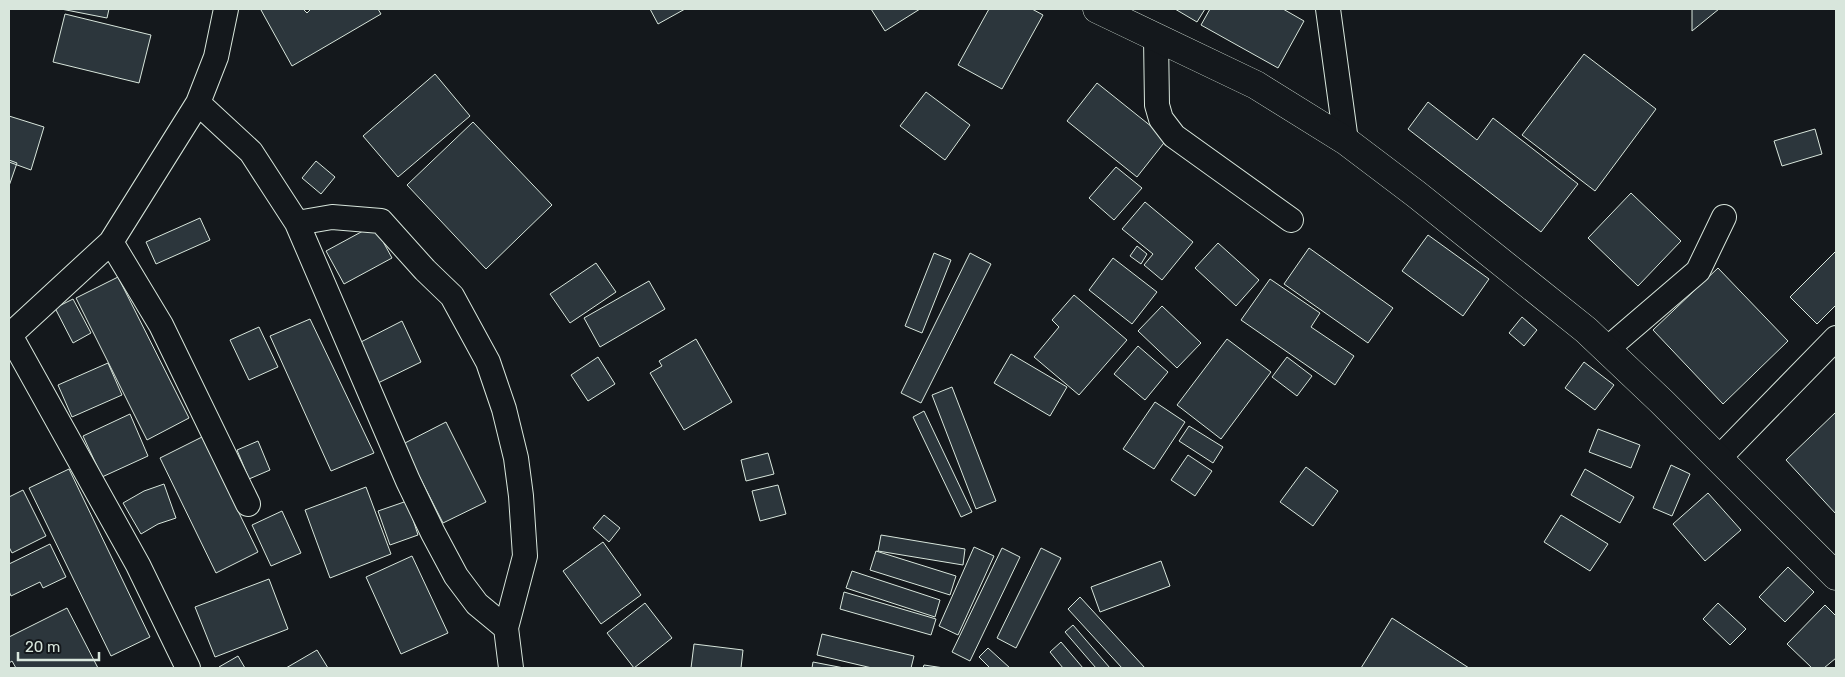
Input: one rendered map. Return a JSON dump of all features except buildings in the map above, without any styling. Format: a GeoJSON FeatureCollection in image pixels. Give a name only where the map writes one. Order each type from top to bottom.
{"type":"FeatureCollection","features":[{"type":"Feature","properties":{"kind":"street"},"geometry":{"type":"LineString","coordinates":[[188,668],[138,565],[10,336],[111,242],[198,103],[216,57],[226,9]]}},
{"type":"Feature","properties":{"kind":"street"},"geometry":{"type":"LineString","coordinates":[[1097,9],[1256,85],[1346,141],[1492,253],[1607,349],[1836,576]]}},
{"type":"Feature","properties":{"kind":"street"},"geometry":{"type":"LineString","coordinates":[[1328,9],[1346,141]]}},
{"type":"Feature","properties":{"kind":"street"},"geometry":{"type":"LineString","coordinates":[[1156,38],[1157,104],[1161,119],[1174,136],[1292,220]]}},
{"type":"Feature","properties":{"kind":"street"},"geometry":{"type":"LineString","coordinates":[[198,103],[251,152],[297,223],[432,533],[456,576],[477,604],[506,628]]}},
{"type":"Feature","properties":{"kind":"street"},"geometry":{"type":"LineString","coordinates":[[297,223],[332,217],[381,221],[425,270],[452,296],[488,362],[504,409],[516,458],[521,496],[525,556],[506,628],[511,668]]}},
{"type":"Feature","properties":{"kind":"street"},"geometry":{"type":"LineString","coordinates":[[1607,349],[1698,270],[1724,217]]}},
{"type":"Feature","properties":{"kind":"street"},"geometry":{"type":"LineString","coordinates":[[111,242],[161,325],[248,504]]}},
{"type":"Feature","properties":{"kind":"street"},"geometry":{"type":"LineString","coordinates":[[1718,458],[1836,338]]}}]}
